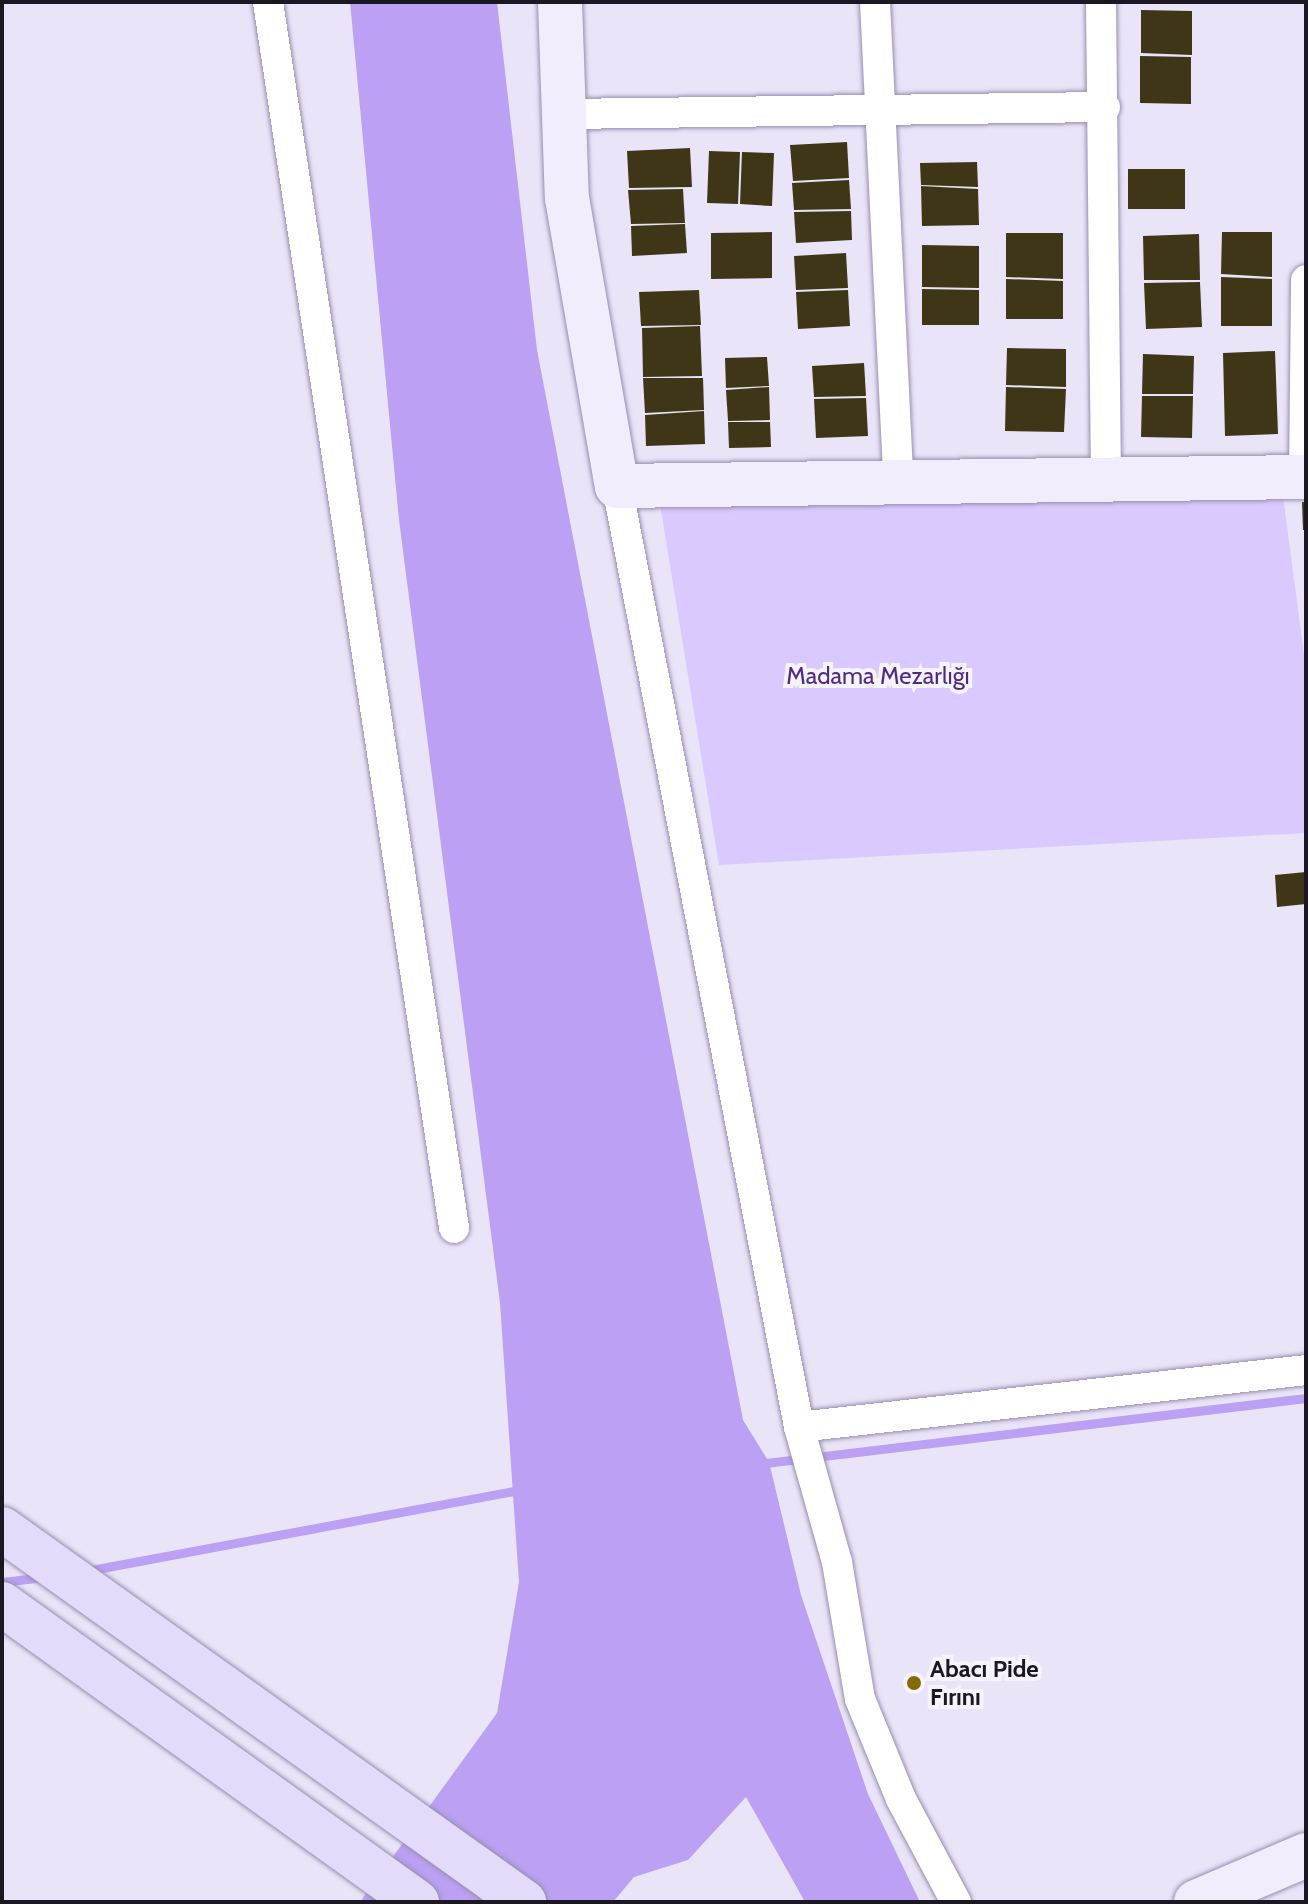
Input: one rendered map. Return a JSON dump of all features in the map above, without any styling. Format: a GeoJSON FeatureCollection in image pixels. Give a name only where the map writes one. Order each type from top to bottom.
{"type":"FeatureCollection","features":[{"type":"Feature","properties":{"kind":"main road"},"geometry":{"type":"LineString","coordinates":[[560,2],[567,198],[617,486],[1106,476],[1305,477]]}},
{"type":"Feature","properties":{"kind":"main road"},"geometry":{"type":"LineString","coordinates":[[2,1529],[524,1902]]}},
{"type":"Feature","properties":{"kind":"main road"},"geometry":{"type":"LineString","coordinates":[[11,1611],[417,1902]]}},
{"type":"Feature","properties":{"kind":"main road"},"geometry":{"type":"LineString","coordinates":[[1196,1902],[1306,1855]]}},
{"type":"Feature","properties":{"kind":"street"},"geometry":{"type":"LineString","coordinates":[[268,2],[454,1228]]}},
{"type":"Feature","properties":{"kind":"street"},"geometry":{"type":"LineString","coordinates":[[875,2],[898,479]]}},
{"type":"Feature","properties":{"kind":"street"},"geometry":{"type":"LineString","coordinates":[[1101,2],[1105,107],[1106,476]]}},
{"type":"Feature","properties":{"kind":"street"},"geometry":{"type":"LineString","coordinates":[[563,114],[882,113],[1105,107]]}},
{"type":"Feature","properties":{"kind":"street"},"geometry":{"type":"LineString","coordinates":[[1305,477],[1306,280]]}},
{"type":"Feature","properties":{"kind":"street"},"geometry":{"type":"LineString","coordinates":[[617,486],[803,1440],[837,1562],[860,1699],[901,1799],[956,1902]]}},
{"type":"Feature","properties":{"kind":"street"},"geometry":{"type":"LineString","coordinates":[[803,1440],[1306,1370]]}},
{"type":"Feature","properties":{"kind":"green space","name":"Madama Mezarlığı"},"geometry":{"type":"Polygon","coordinates":[[[1283,496],[1306,670],[1306,833],[719,865],[659,498],[1283,496]]]}},
{"type":"Feature","properties":{"kind":"shaded area"},"geometry":{"type":"Polygon","coordinates":[[[350,2],[497,2],[537,350],[743,1420],[769,1462],[801,1595],[868,1794],[920,1902],[805,1902],[746,1797],[688,1860],[634,1877],[613,1902],[360,1902],[497,1713],[519,1582],[500,1303],[399,520],[350,2]]]}},
{"type":"Feature","properties":{"kind":"building"},"geometry":{"type":"Polygon","coordinates":[[[1141,10],[1192,11],[1192,55],[1141,53],[1141,10]]]}},
{"type":"Feature","properties":{"kind":"building"},"geometry":{"type":"Polygon","coordinates":[[[1140,56],[1191,57],[1191,104],[1140,103],[1140,56]]]}},
{"type":"Feature","properties":{"kind":"building"},"geometry":{"type":"Polygon","coordinates":[[[847,142],[849,178],[793,181],[790,145],[847,142]]]}},
{"type":"Feature","properties":{"kind":"building"},"geometry":{"type":"Polygon","coordinates":[[[690,148],[692,187],[629,188],[627,151],[690,148]]]}},
{"type":"Feature","properties":{"kind":"building"},"geometry":{"type":"Polygon","coordinates":[[[709,151],[740,152],[738,204],[707,203],[709,151]]]}},
{"type":"Feature","properties":{"kind":"building"},"geometry":{"type":"Polygon","coordinates":[[[742,152],[774,153],[772,206],[740,204],[742,152]]]}},
{"type":"Feature","properties":{"kind":"building"},"geometry":{"type":"Polygon","coordinates":[[[977,162],[978,187],[921,185],[920,163],[977,162]]]}},
{"type":"Feature","properties":{"kind":"building"},"geometry":{"type":"Polygon","coordinates":[[[1128,169],[1185,169],[1185,209],[1128,209],[1128,169]]]}},
{"type":"Feature","properties":{"kind":"building"},"geometry":{"type":"Polygon","coordinates":[[[849,180],[851,209],[794,210],[792,183],[849,180]]]}},
{"type":"Feature","properties":{"kind":"building"},"geometry":{"type":"Polygon","coordinates":[[[921,186],[978,189],[979,225],[922,226],[921,186]]]}},
{"type":"Feature","properties":{"kind":"building"},"geometry":{"type":"Polygon","coordinates":[[[683,189],[685,223],[631,224],[628,190],[683,189]]]}},
{"type":"Feature","properties":{"kind":"building"},"geometry":{"type":"Polygon","coordinates":[[[851,211],[852,240],[796,243],[794,212],[851,211]]]}},
{"type":"Feature","properties":{"kind":"building"},"geometry":{"type":"Polygon","coordinates":[[[685,224],[687,253],[632,256],[631,226],[685,224]]]}},
{"type":"Feature","properties":{"kind":"building"},"geometry":{"type":"Polygon","coordinates":[[[772,232],[772,278],[711,279],[711,233],[772,232]]]}},
{"type":"Feature","properties":{"kind":"building"},"geometry":{"type":"Polygon","coordinates":[[[1222,232],[1272,232],[1272,277],[1221,274],[1222,232]]]}},
{"type":"Feature","properties":{"kind":"building"},"geometry":{"type":"Polygon","coordinates":[[[1006,233],[1063,233],[1063,279],[1006,277],[1006,233]]]}},
{"type":"Feature","properties":{"kind":"building"},"geometry":{"type":"Polygon","coordinates":[[[1199,234],[1200,280],[1144,280],[1143,236],[1199,234]]]}},
{"type":"Feature","properties":{"kind":"building"},"geometry":{"type":"Polygon","coordinates":[[[922,245],[979,246],[979,288],[922,287],[922,245]]]}},
{"type":"Feature","properties":{"kind":"building"},"geometry":{"type":"Polygon","coordinates":[[[846,253],[848,288],[796,290],[794,256],[846,253]]]}},
{"type":"Feature","properties":{"kind":"building"},"geometry":{"type":"Polygon","coordinates":[[[1221,277],[1272,279],[1272,326],[1221,326],[1221,277]]]}},
{"type":"Feature","properties":{"kind":"building"},"geometry":{"type":"Polygon","coordinates":[[[1006,279],[1063,281],[1063,319],[1006,319],[1006,279]]]}},
{"type":"Feature","properties":{"kind":"building"},"geometry":{"type":"Polygon","coordinates":[[[1200,282],[1202,327],[1146,329],[1144,283],[1200,282]]]}},
{"type":"Feature","properties":{"kind":"building"},"geometry":{"type":"Polygon","coordinates":[[[922,289],[979,290],[979,325],[922,325],[922,289]]]}},
{"type":"Feature","properties":{"kind":"building"},"geometry":{"type":"Polygon","coordinates":[[[699,290],[701,325],[641,326],[639,292],[699,290]]]}},
{"type":"Feature","properties":{"kind":"building"},"geometry":{"type":"Polygon","coordinates":[[[848,290],[850,326],[798,329],[796,292],[848,290]]]}},
{"type":"Feature","properties":{"kind":"building"},"geometry":{"type":"Polygon","coordinates":[[[700,326],[702,376],[643,377],[642,328],[700,326]]]}},
{"type":"Feature","properties":{"kind":"building"},"geometry":{"type":"Polygon","coordinates":[[[1007,348],[1066,349],[1066,387],[1006,385],[1007,348]]]}},
{"type":"Feature","properties":{"kind":"building"},"geometry":{"type":"Polygon","coordinates":[[[1275,351],[1278,434],[1225,436],[1223,353],[1275,351]]]}},
{"type":"Feature","properties":{"kind":"building"},"geometry":{"type":"Polygon","coordinates":[[[1143,354],[1194,356],[1193,394],[1142,394],[1143,354]]]}},
{"type":"Feature","properties":{"kind":"building"},"geometry":{"type":"Polygon","coordinates":[[[767,357],[769,386],[726,388],[725,358],[767,357]]]}},
{"type":"Feature","properties":{"kind":"building"},"geometry":{"type":"Polygon","coordinates":[[[864,363],[866,396],[814,397],[812,366],[864,363]]]}},
{"type":"Feature","properties":{"kind":"building"},"geometry":{"type":"Polygon","coordinates":[[[643,378],[703,378],[704,410],[645,413],[643,378]]]}},
{"type":"Feature","properties":{"kind":"building"},"geometry":{"type":"Polygon","coordinates":[[[769,387],[770,420],[728,421],[726,390],[769,387]]]}},
{"type":"Feature","properties":{"kind":"building"},"geometry":{"type":"Polygon","coordinates":[[[1006,387],[1066,389],[1064,432],[1005,431],[1006,387]]]}},
{"type":"Feature","properties":{"kind":"building"},"geometry":{"type":"Polygon","coordinates":[[[1142,396],[1193,396],[1192,438],[1141,437],[1142,396]]]}},
{"type":"Feature","properties":{"kind":"building"},"geometry":{"type":"Polygon","coordinates":[[[866,398],[868,436],[816,438],[814,399],[866,398]]]}},
{"type":"Feature","properties":{"kind":"building"},"geometry":{"type":"Polygon","coordinates":[[[704,411],[705,444],[646,446],[645,415],[704,411]]]}},
{"type":"Feature","properties":{"kind":"building"},"geometry":{"type":"Polygon","coordinates":[[[728,422],[770,422],[771,447],[729,448],[728,422]]]}},
{"type":"Feature","properties":{"kind":"building"},"geometry":{"type":"Polygon","coordinates":[[[1302,502],[1306,502],[1306,530],[1303,530],[1302,502]]]}},
{"type":"Feature","properties":{"kind":"building"},"geometry":{"type":"Polygon","coordinates":[[[1306,872],[1306,904],[1277,907],[1275,875],[1306,872]]]}},
{"type":"Feature","properties":{"kind":"waterway"},"geometry":{"type":"LineString","coordinates":[[757,1464],[1306,1398]]}},
{"type":"Feature","properties":{"kind":"waterway"},"geometry":{"type":"LineString","coordinates":[[86,1571],[524,1489]]}},
{"type":"Feature","properties":{"kind":"waterway"},"geometry":{"type":"LineString","coordinates":[[2,1582],[44,1577]]}},
{"type":"Feature","properties":{"kind":"place","name":"Abacı Pide Fırını"},"geometry":{"type":"Point","coordinates":[914,1683]}}]}
